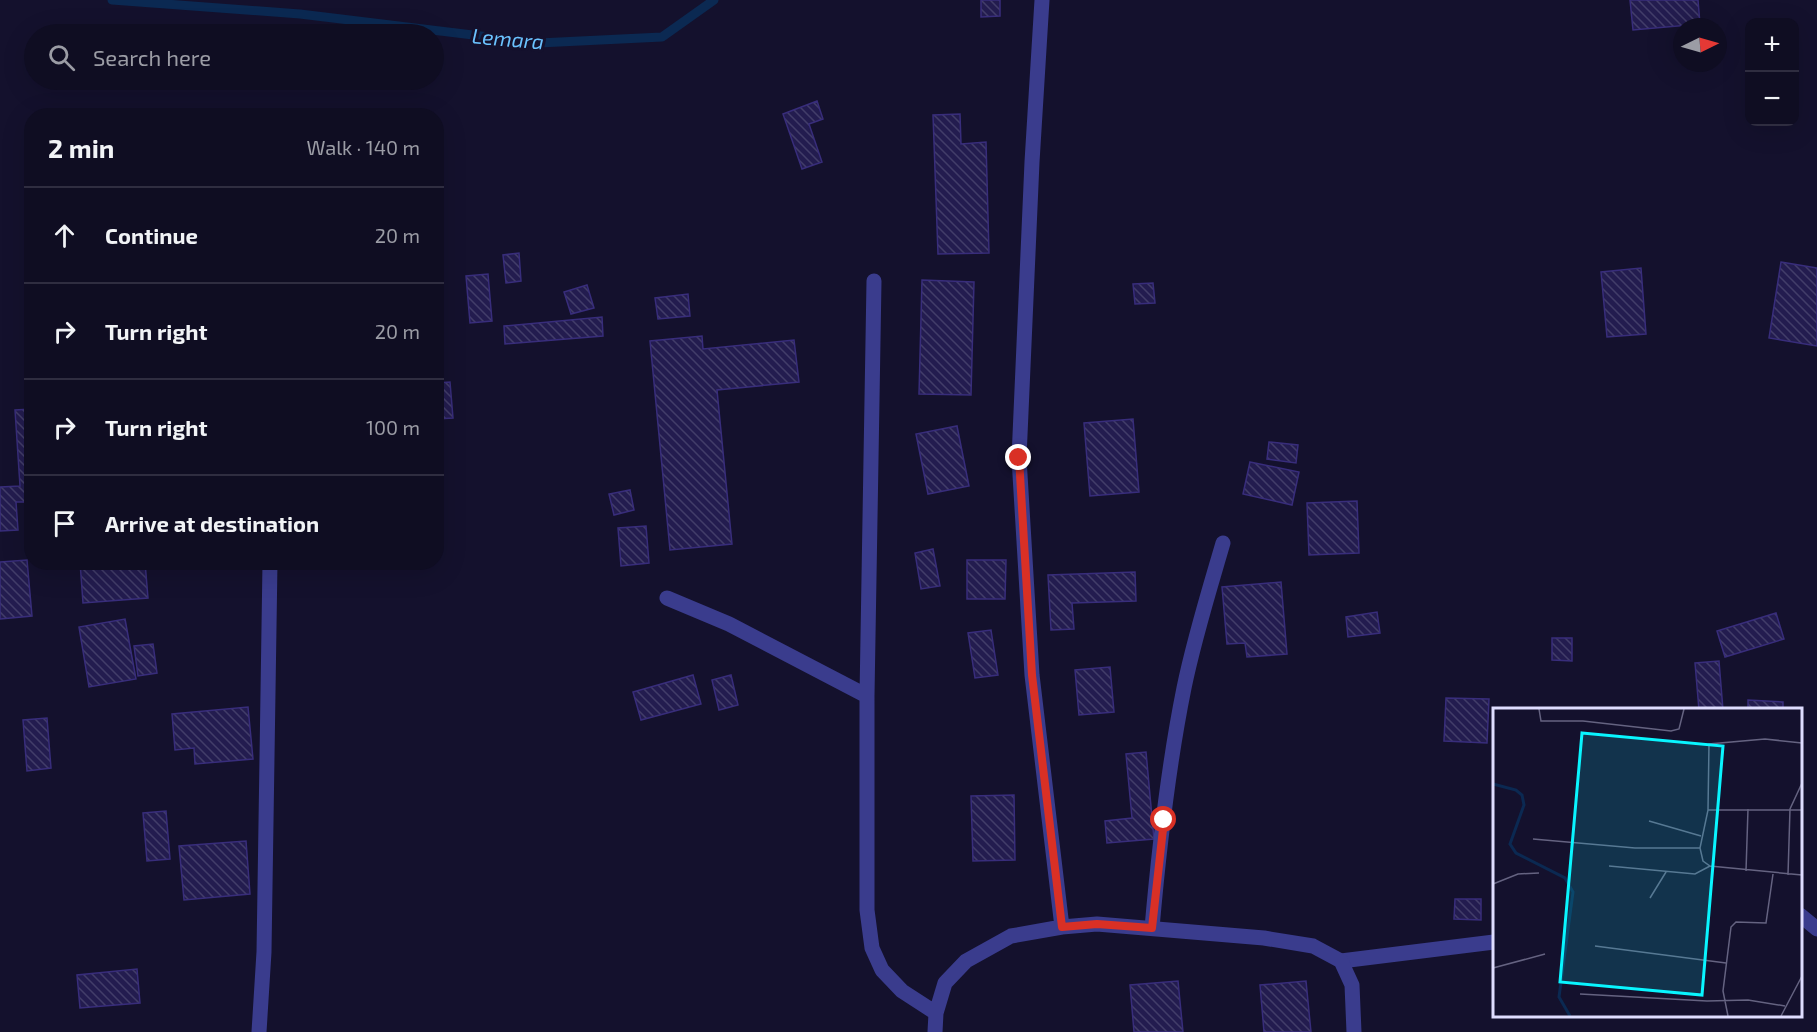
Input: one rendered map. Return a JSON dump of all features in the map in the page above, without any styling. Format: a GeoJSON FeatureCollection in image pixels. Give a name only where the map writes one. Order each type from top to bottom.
{"type":"FeatureCollection","features":[{"type":"Feature","properties":{"kind":"street"},"geometry":{"type":"LineString","coordinates":[[1042,0],[1031,174],[1019,458],[1032,675],[1062,927]]}},
{"type":"Feature","properties":{"kind":"street"},"geometry":{"type":"LineString","coordinates":[[873,282],[867,696],[867,910],[872,948],[882,970],[902,991],[936,1013]]}},
{"type":"Feature","properties":{"kind":"street"},"geometry":{"type":"LineString","coordinates":[[1152,928],[1173,748],[1200,620],[1223,543]]}},
{"type":"Feature","properties":{"kind":"street"},"geometry":{"type":"LineString","coordinates":[[259,1032],[264,952],[270,570]]}},
{"type":"Feature","properties":{"kind":"street"},"geometry":{"type":"LineString","coordinates":[[667,598],[729,624],[867,696]]}},
{"type":"Feature","properties":{"kind":"street"},"geometry":{"type":"LineString","coordinates":[[1802,917],[1817,930]]}},
{"type":"Feature","properties":{"kind":"street"},"geometry":{"type":"LineString","coordinates":[[934,1032],[936,1013],[945,983],[966,961],[1011,936],[1062,927],[1097,924],[1264,938],[1313,946],[1341,961],[1493,942]]}},
{"type":"Feature","properties":{"kind":"street"},"geometry":{"type":"LineString","coordinates":[[1341,961],[1352,985],[1354,1032]]}},
{"type":"Feature","properties":{"kind":"building"},"geometry":{"type":"Polygon","coordinates":[[[981,0],[1000,0],[1000,16],[981,17],[981,0]]]}},
{"type":"Feature","properties":{"kind":"building"},"geometry":{"type":"Polygon","coordinates":[[[1630,0],[1698,0],[1700,18],[1673,18],[1673,26],[1633,30],[1630,0]]]}},
{"type":"Feature","properties":{"kind":"building"},"geometry":{"type":"Polygon","coordinates":[[[817,101],[823,119],[809,124],[822,162],[802,169],[783,114],[817,101]]]}},
{"type":"Feature","properties":{"kind":"building"},"geometry":{"type":"Polygon","coordinates":[[[960,114],[961,144],[986,142],[989,253],[938,254],[933,115],[960,114]]]}},
{"type":"Feature","properties":{"kind":"building"},"geometry":{"type":"Polygon","coordinates":[[[519,253],[521,281],[506,283],[503,255],[519,253]]]}},
{"type":"Feature","properties":{"kind":"building"},"geometry":{"type":"Polygon","coordinates":[[[1781,262],[1817,268],[1817,346],[1769,338],[1781,262]]]}},
{"type":"Feature","properties":{"kind":"building"},"geometry":{"type":"Polygon","coordinates":[[[1641,268],[1646,334],[1607,337],[1601,272],[1641,268]]]}},
{"type":"Feature","properties":{"kind":"building"},"geometry":{"type":"Polygon","coordinates":[[[488,274],[492,321],[470,323],[466,276],[488,274]]]}},
{"type":"Feature","properties":{"kind":"building"},"geometry":{"type":"Polygon","coordinates":[[[922,280],[974,282],[971,395],[919,394],[922,280]]]}},
{"type":"Feature","properties":{"kind":"building"},"geometry":{"type":"Polygon","coordinates":[[[1153,283],[1155,303],[1135,304],[1133,284],[1153,283]]]}},
{"type":"Feature","properties":{"kind":"building"},"geometry":{"type":"Polygon","coordinates":[[[587,285],[594,308],[571,314],[564,292],[587,285]]]}},
{"type":"Feature","properties":{"kind":"building"},"geometry":{"type":"Polygon","coordinates":[[[688,294],[690,316],[658,319],[655,298],[688,294]]]}},
{"type":"Feature","properties":{"kind":"building"},"geometry":{"type":"Polygon","coordinates":[[[602,317],[603,336],[505,344],[504,326],[602,317]]]}},
{"type":"Feature","properties":{"kind":"building"},"geometry":{"type":"Polygon","coordinates":[[[702,336],[703,349],[794,340],[799,382],[717,390],[732,544],[670,550],[650,341],[702,336]]]}},
{"type":"Feature","properties":{"kind":"building"},"geometry":{"type":"Polygon","coordinates":[[[444,382],[450,382],[453,418],[444,419],[444,382]]]}},
{"type":"Feature","properties":{"kind":"building"},"geometry":{"type":"Polygon","coordinates":[[[24,409],[24,502],[16,502],[18,530],[0,531],[0,487],[20,486],[15,410],[24,409]]]}},
{"type":"Feature","properties":{"kind":"building"},"geometry":{"type":"Polygon","coordinates":[[[1133,419],[1139,492],[1090,496],[1084,423],[1133,419]]]}},
{"type":"Feature","properties":{"kind":"building"},"geometry":{"type":"Polygon","coordinates":[[[957,426],[969,486],[928,494],[916,434],[957,426]]]}},
{"type":"Feature","properties":{"kind":"building"},"geometry":{"type":"Polygon","coordinates":[[[1269,442],[1298,445],[1296,463],[1267,459],[1269,442]]]}},
{"type":"Feature","properties":{"kind":"building"},"geometry":{"type":"Polygon","coordinates":[[[1250,462],[1299,472],[1292,505],[1243,494],[1250,462]]]}},
{"type":"Feature","properties":{"kind":"building"},"geometry":{"type":"Polygon","coordinates":[[[630,490],[634,510],[614,515],[609,494],[630,490]]]}},
{"type":"Feature","properties":{"kind":"building"},"geometry":{"type":"Polygon","coordinates":[[[1357,501],[1359,553],[1309,555],[1307,503],[1357,501]]]}},
{"type":"Feature","properties":{"kind":"building"},"geometry":{"type":"Polygon","coordinates":[[[646,526],[649,563],[621,566],[618,528],[646,526]]]}},
{"type":"Feature","properties":{"kind":"building"},"geometry":{"type":"Polygon","coordinates":[[[933,549],[940,586],[921,589],[915,553],[933,549]]]}},
{"type":"Feature","properties":{"kind":"building"},"geometry":{"type":"Polygon","coordinates":[[[24,560],[24,570],[28,570],[32,616],[0,619],[0,562],[24,560]]]}},
{"type":"Feature","properties":{"kind":"building"},"geometry":{"type":"Polygon","coordinates":[[[967,560],[1006,560],[1005,599],[967,599],[967,560]]]}},
{"type":"Feature","properties":{"kind":"building"},"geometry":{"type":"Polygon","coordinates":[[[81,570],[146,570],[148,598],[83,603],[81,570]]]}},
{"type":"Feature","properties":{"kind":"building"},"geometry":{"type":"Polygon","coordinates":[[[1135,572],[1136,601],[1072,603],[1074,629],[1051,630],[1048,575],[1135,572]]]}},
{"type":"Feature","properties":{"kind":"building"},"geometry":{"type":"Polygon","coordinates":[[[1281,582],[1287,654],[1247,657],[1245,643],[1227,644],[1222,587],[1281,582]]]}},
{"type":"Feature","properties":{"kind":"building"},"geometry":{"type":"Polygon","coordinates":[[[1377,612],[1380,633],[1348,637],[1346,617],[1377,612]]]}},
{"type":"Feature","properties":{"kind":"building"},"geometry":{"type":"Polygon","coordinates":[[[1776,613],[1784,639],[1725,657],[1717,631],[1776,613]]]}},
{"type":"Feature","properties":{"kind":"building"},"geometry":{"type":"Polygon","coordinates":[[[125,619],[136,679],[89,687],[79,627],[125,619]]]}},
{"type":"Feature","properties":{"kind":"building"},"geometry":{"type":"Polygon","coordinates":[[[991,630],[998,675],[975,678],[968,633],[991,630]]]}},
{"type":"Feature","properties":{"kind":"building"},"geometry":{"type":"Polygon","coordinates":[[[1552,638],[1572,638],[1572,661],[1552,660],[1552,638]]]}},
{"type":"Feature","properties":{"kind":"building"},"geometry":{"type":"Polygon","coordinates":[[[153,644],[157,673],[138,676],[134,646],[153,644]]]}},
{"type":"Feature","properties":{"kind":"building"},"geometry":{"type":"Polygon","coordinates":[[[1719,661],[1723,708],[1699,708],[1695,663],[1719,661]]]}},
{"type":"Feature","properties":{"kind":"building"},"geometry":{"type":"Polygon","coordinates":[[[1110,667],[1114,712],[1079,715],[1075,670],[1110,667]]]}},
{"type":"Feature","properties":{"kind":"building"},"geometry":{"type":"Polygon","coordinates":[[[693,675],[701,704],[641,720],[633,692],[693,675]]]}},
{"type":"Feature","properties":{"kind":"building"},"geometry":{"type":"Polygon","coordinates":[[[731,675],[738,705],[719,710],[712,680],[731,675]]]}},
{"type":"Feature","properties":{"kind":"building"},"geometry":{"type":"Polygon","coordinates":[[[1446,698],[1489,699],[1487,743],[1444,741],[1446,698]]]}},
{"type":"Feature","properties":{"kind":"building"},"geometry":{"type":"Polygon","coordinates":[[[1748,700],[1783,702],[1783,708],[1748,708],[1748,700]]]}},
{"type":"Feature","properties":{"kind":"building"},"geometry":{"type":"Polygon","coordinates":[[[248,707],[253,759],[195,764],[194,748],[175,750],[172,714],[248,707]]]}},
{"type":"Feature","properties":{"kind":"building"},"geometry":{"type":"Polygon","coordinates":[[[47,718],[51,768],[27,771],[23,720],[47,718]]]}},
{"type":"Feature","properties":{"kind":"building"},"geometry":{"type":"Polygon","coordinates":[[[1146,752],[1154,839],[1107,843],[1105,821],[1132,818],[1126,754],[1146,752]]]}},
{"type":"Feature","properties":{"kind":"building"},"geometry":{"type":"Polygon","coordinates":[[[1014,795],[1015,860],[973,861],[971,796],[1014,795]]]}},
{"type":"Feature","properties":{"kind":"building"},"geometry":{"type":"Polygon","coordinates":[[[166,811],[170,859],[147,861],[143,813],[166,811]]]}},
{"type":"Feature","properties":{"kind":"building"},"geometry":{"type":"Polygon","coordinates":[[[246,841],[250,894],[184,900],[179,846],[246,841]]]}},
{"type":"Feature","properties":{"kind":"building"},"geometry":{"type":"Polygon","coordinates":[[[1455,899],[1481,899],[1481,920],[1454,919],[1455,899]]]}},
{"type":"Feature","properties":{"kind":"building"},"geometry":{"type":"Polygon","coordinates":[[[137,969],[140,1003],[80,1008],[77,975],[137,969]]]}},
{"type":"Feature","properties":{"kind":"building"},"geometry":{"type":"Polygon","coordinates":[[[1178,981],[1183,1032],[1134,1032],[1130,985],[1178,981]]]}},
{"type":"Feature","properties":{"kind":"building"},"geometry":{"type":"Polygon","coordinates":[[[1306,981],[1311,1032],[1264,1032],[1260,985],[1306,981]]]}},
{"type":"Feature","properties":{"kind":"waterway","name":"Lemara"},"geometry":{"type":"LineString","coordinates":[[112,0],[300,14],[382,24]]}},
{"type":"Feature","properties":{"kind":"waterway","name":"Lemara"},"geometry":{"type":"LineString","coordinates":[[444,31],[539,43],[662,37],[714,0]]}},
{"type":"Feature","properties":{"kind":"route"},"geometry":{"type":"LineString","coordinates":[[1019,458],[1032,675],[1062,927],[1097,924],[1152,928],[1164,820]]}}]}
